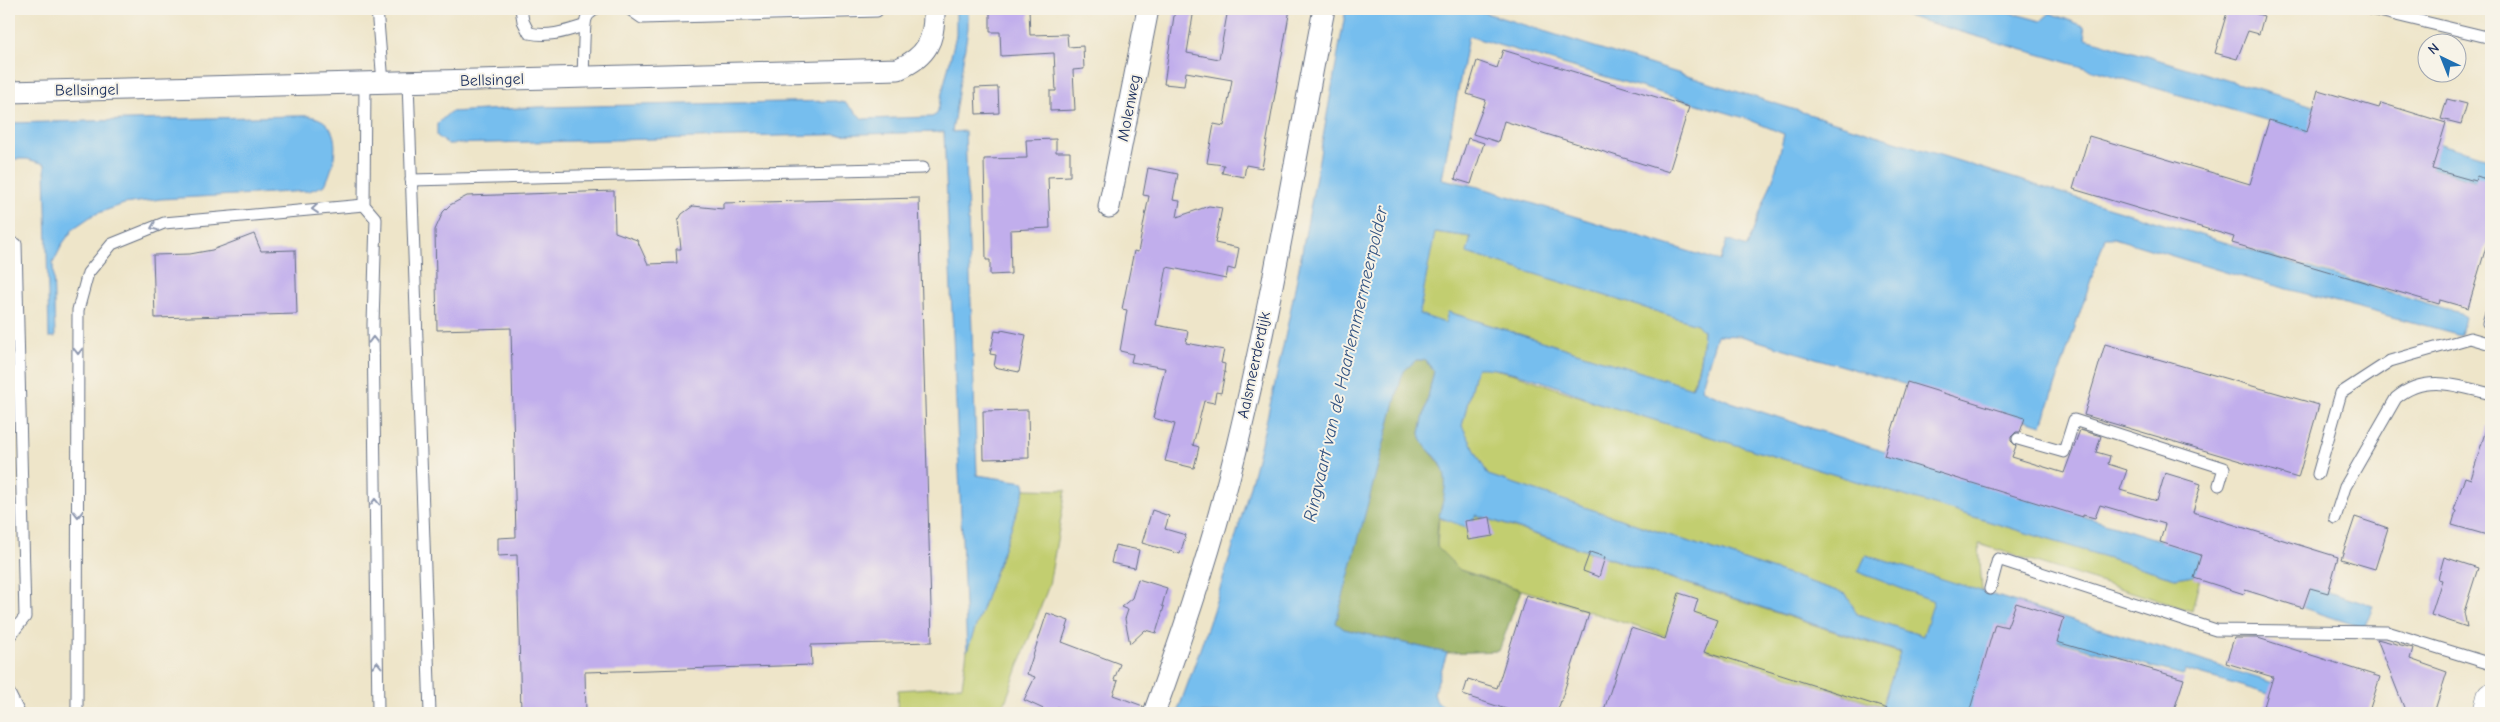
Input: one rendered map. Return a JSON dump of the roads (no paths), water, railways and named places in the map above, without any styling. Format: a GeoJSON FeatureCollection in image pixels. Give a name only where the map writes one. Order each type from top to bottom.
{"type":"FeatureCollection","features":[{"type":"Feature","properties":{"kind":"street","name":"Bellsingel"},"geometry":{"type":"LineString","coordinates":[[9,92],[898,69],[914,62],[929,45],[934,22],[934,9]]}},
{"type":"Feature","properties":{"kind":"street","name":"Molenweg"},"geometry":{"type":"LineString","coordinates":[[1109,207],[1148,9]]}},
{"type":"Feature","properties":{"kind":"street","name":"Aalsmeerderdijk"},"geometry":{"type":"LineString","coordinates":[[1154,713],[1178,650],[1237,447],[1261,338],[1324,9]]}},
{"type":"Feature","properties":{"kind":"street"},"geometry":{"type":"LineString","coordinates":[[2487,713],[2491,697]]}},
{"type":"Feature","properties":{"kind":"lane"},"geometry":{"type":"LineString","coordinates":[[378,9],[364,205],[376,219],[373,325],[378,713]]}},
{"type":"Feature","properties":{"kind":"lane"},"geometry":{"type":"LineString","coordinates":[[522,9],[523,21],[529,32],[542,36],[559,34],[584,26]]}},
{"type":"Feature","properties":{"kind":"lane"},"geometry":{"type":"LineString","coordinates":[[583,77],[584,26],[587,16],[595,9]]}},
{"type":"Feature","properties":{"kind":"lane"},"geometry":{"type":"LineString","coordinates":[[630,9],[642,18],[877,11],[877,9]]}},
{"type":"Feature","properties":{"kind":"lane"},"geometry":{"type":"LineString","coordinates":[[2371,9],[2491,38]]}},
{"type":"Feature","properties":{"kind":"lane"},"geometry":{"type":"LineString","coordinates":[[408,82],[430,713]]}},
{"type":"Feature","properties":{"kind":"lane"},"geometry":{"type":"LineString","coordinates":[[411,180],[923,168]]}},
{"type":"Feature","properties":{"kind":"lane"},"geometry":{"type":"LineString","coordinates":[[77,713],[78,310],[88,273],[112,244],[164,223],[364,205]]}},
{"type":"Feature","properties":{"kind":"lane"},"geometry":{"type":"LineString","coordinates":[[9,244],[16,244],[25,617],[9,637]]}},
{"type":"Feature","properties":{"kind":"lane"},"geometry":{"type":"LineString","coordinates":[[2318,474],[2341,393],[2390,361],[2470,338],[2491,344]]}},
{"type":"Feature","properties":{"kind":"lane"},"geometry":{"type":"LineString","coordinates":[[2334,518],[2345,487],[2396,398],[2406,390],[2418,385],[2447,382],[2491,394]]}},
{"type":"Feature","properties":{"kind":"lane"},"geometry":{"type":"LineString","coordinates":[[2018,439],[2064,452],[2074,420],[2224,468],[2219,485]]}},
{"type":"Feature","properties":{"kind":"lane"},"geometry":{"type":"LineString","coordinates":[[1990,589],[1998,559],[2216,630],[2387,632],[2491,664]]}},
{"type":"Feature","properties":{"kind":"lane"},"geometry":{"type":"LineString","coordinates":[[9,693],[19,713]]}},
{"type":"Feature","properties":{"kind":"water"},"geometry":{"type":"Polygon","coordinates":[[[956,9],[968,9],[968,28],[952,132],[965,131],[977,475],[1024,482],[1025,489],[967,651],[944,132],[448,144],[437,136],[437,124],[450,112],[539,107],[835,101],[845,103],[863,119],[932,117],[937,114],[956,35],[956,9]]]}},
{"type":"Feature","properties":{"kind":"water","name":"Ringvaart van de Haarlemmermeerpolder"},"geometry":{"type":"Polygon","coordinates":[[[1346,9],[1473,9],[2074,197],[2460,313],[2465,317],[2461,335],[2235,275],[2114,238],[2105,238],[2042,425],[1741,336],[1717,335],[1701,389],[1731,402],[2095,520],[2373,606],[2364,628],[2201,574],[2175,578],[1595,402],[1520,374],[1490,368],[1477,368],[1475,372],[1462,426],[1488,475],[1846,594],[1857,614],[1923,636],[1934,601],[1858,572],[1866,555],[2340,704],[2320,709],[2186,670],[2183,675],[1999,625],[1972,713],[1892,713],[1885,711],[1882,706],[1900,652],[1476,515],[1468,528],[1439,517],[1445,485],[1444,470],[1435,456],[1427,449],[1420,433],[1434,371],[1425,360],[1416,360],[1404,371],[1401,379],[1336,623],[1344,629],[1447,653],[1434,693],[1437,702],[1455,713],[1177,713],[1202,645],[1224,576],[1245,506],[1263,435],[1297,276],[1346,9]],[[1468,36],[1442,179],[1479,187],[1720,261],[1727,240],[1747,247],[1775,173],[1784,134],[1745,118],[1468,36]],[[1435,232],[1419,314],[1445,323],[1448,312],[1692,388],[1699,367],[1703,339],[1703,331],[1697,324],[1467,253],[1471,237],[1435,232]]]}},
{"type":"Feature","properties":{"kind":"water"},"geometry":{"type":"Polygon","coordinates":[[[1882,9],[1997,9],[2041,21],[2050,13],[2084,26],[2086,38],[2491,159],[2491,185],[1882,9]]]}},
{"type":"Feature","properties":{"kind":"water"},"geometry":{"type":"Polygon","coordinates":[[[307,116],[324,121],[334,137],[334,157],[325,185],[309,191],[161,199],[124,204],[93,215],[74,228],[63,243],[53,263],[55,337],[49,337],[45,164],[27,159],[9,159],[9,123],[307,116]]]}}]}
